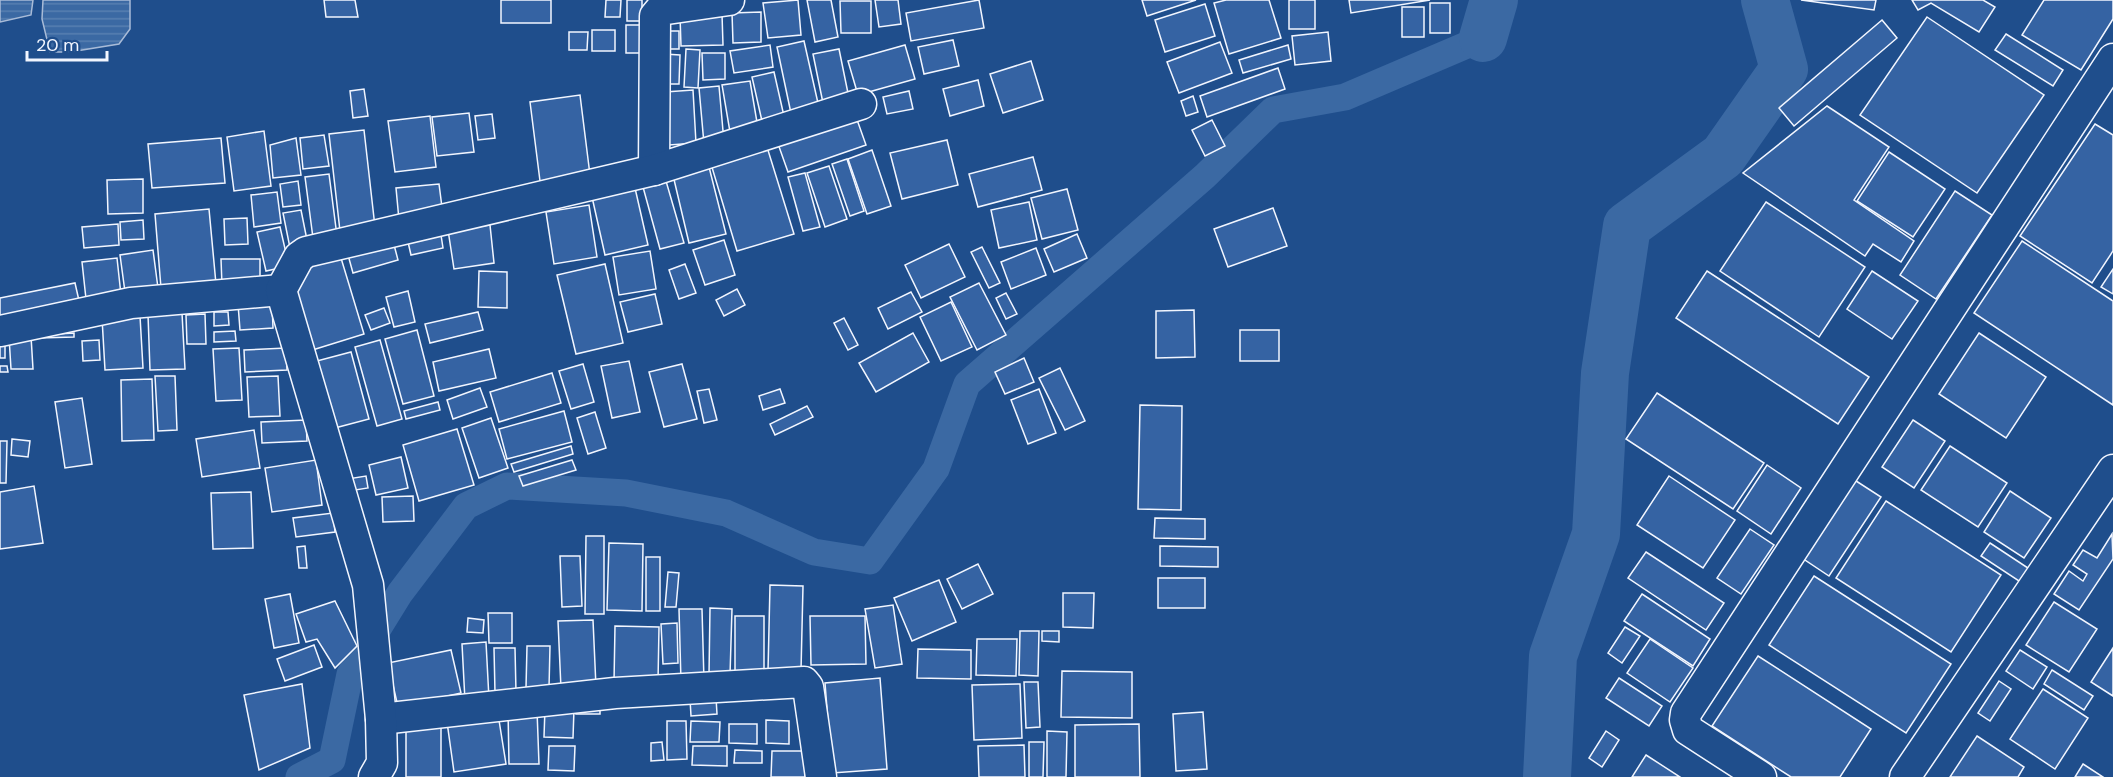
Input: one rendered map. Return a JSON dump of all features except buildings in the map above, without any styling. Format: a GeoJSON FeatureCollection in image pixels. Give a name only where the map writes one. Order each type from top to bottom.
{"type":"FeatureCollection","features":[{"type":"Feature","properties":{"kind":"street"},"geometry":{"type":"LineString","coordinates":[[654,170],[656,16],[660,10],[729,0]]}},
{"type":"Feature","properties":{"kind":"street"},"geometry":{"type":"LineString","coordinates":[[1761,777],[1688,730],[1685,720],[1686,713],[2105,89],[2113,59]]}},
{"type":"Feature","properties":{"kind":"street"},"geometry":{"type":"LineString","coordinates":[[374,777],[381,763],[381,719],[368,585],[281,290],[299,257],[306,252],[654,170],[861,104]]}},
{"type":"Feature","properties":{"kind":"street"},"geometry":{"type":"LineString","coordinates":[[0,332],[131,303],[281,290]]}},
{"type":"Feature","properties":{"kind":"street"},"geometry":{"type":"LineString","coordinates":[[1905,777],[2113,470]]}},
{"type":"Feature","properties":{"kind":"street"},"geometry":{"type":"LineString","coordinates":[[381,719],[615,693],[804,682],[808,687],[821,777]]}},
{"type":"Feature","properties":{"kind":"water"},"geometry":{"type":"Polygon","coordinates":[[[0,0],[33,0],[31,15],[0,22],[0,0]]]}},
{"type":"Feature","properties":{"kind":"water"},"geometry":{"type":"Polygon","coordinates":[[[43,0],[130,0],[130,29],[119,44],[70,52],[50,52],[42,19],[43,0]]]}},
{"type":"Feature","properties":{"kind":"waterway"},"geometry":{"type":"LineString","coordinates":[[1483,38],[1494,0]]}},
{"type":"Feature","properties":{"kind":"waterway"},"geometry":{"type":"LineString","coordinates":[[1547,777],[1553,656],[1596,534],[1605,373],[1627,226],[1723,156],[1784,69],[1765,0]]}},
{"type":"Feature","properties":{"kind":"waterway"},"geometry":{"type":"LineString","coordinates":[[299,777],[332,760],[350,674],[400,593],[466,506],[507,486],[626,493],[726,513],[814,552],[870,561],[936,469],[967,384],[1205,176],[1273,110],[1345,97],[1483,38]]}}]}
